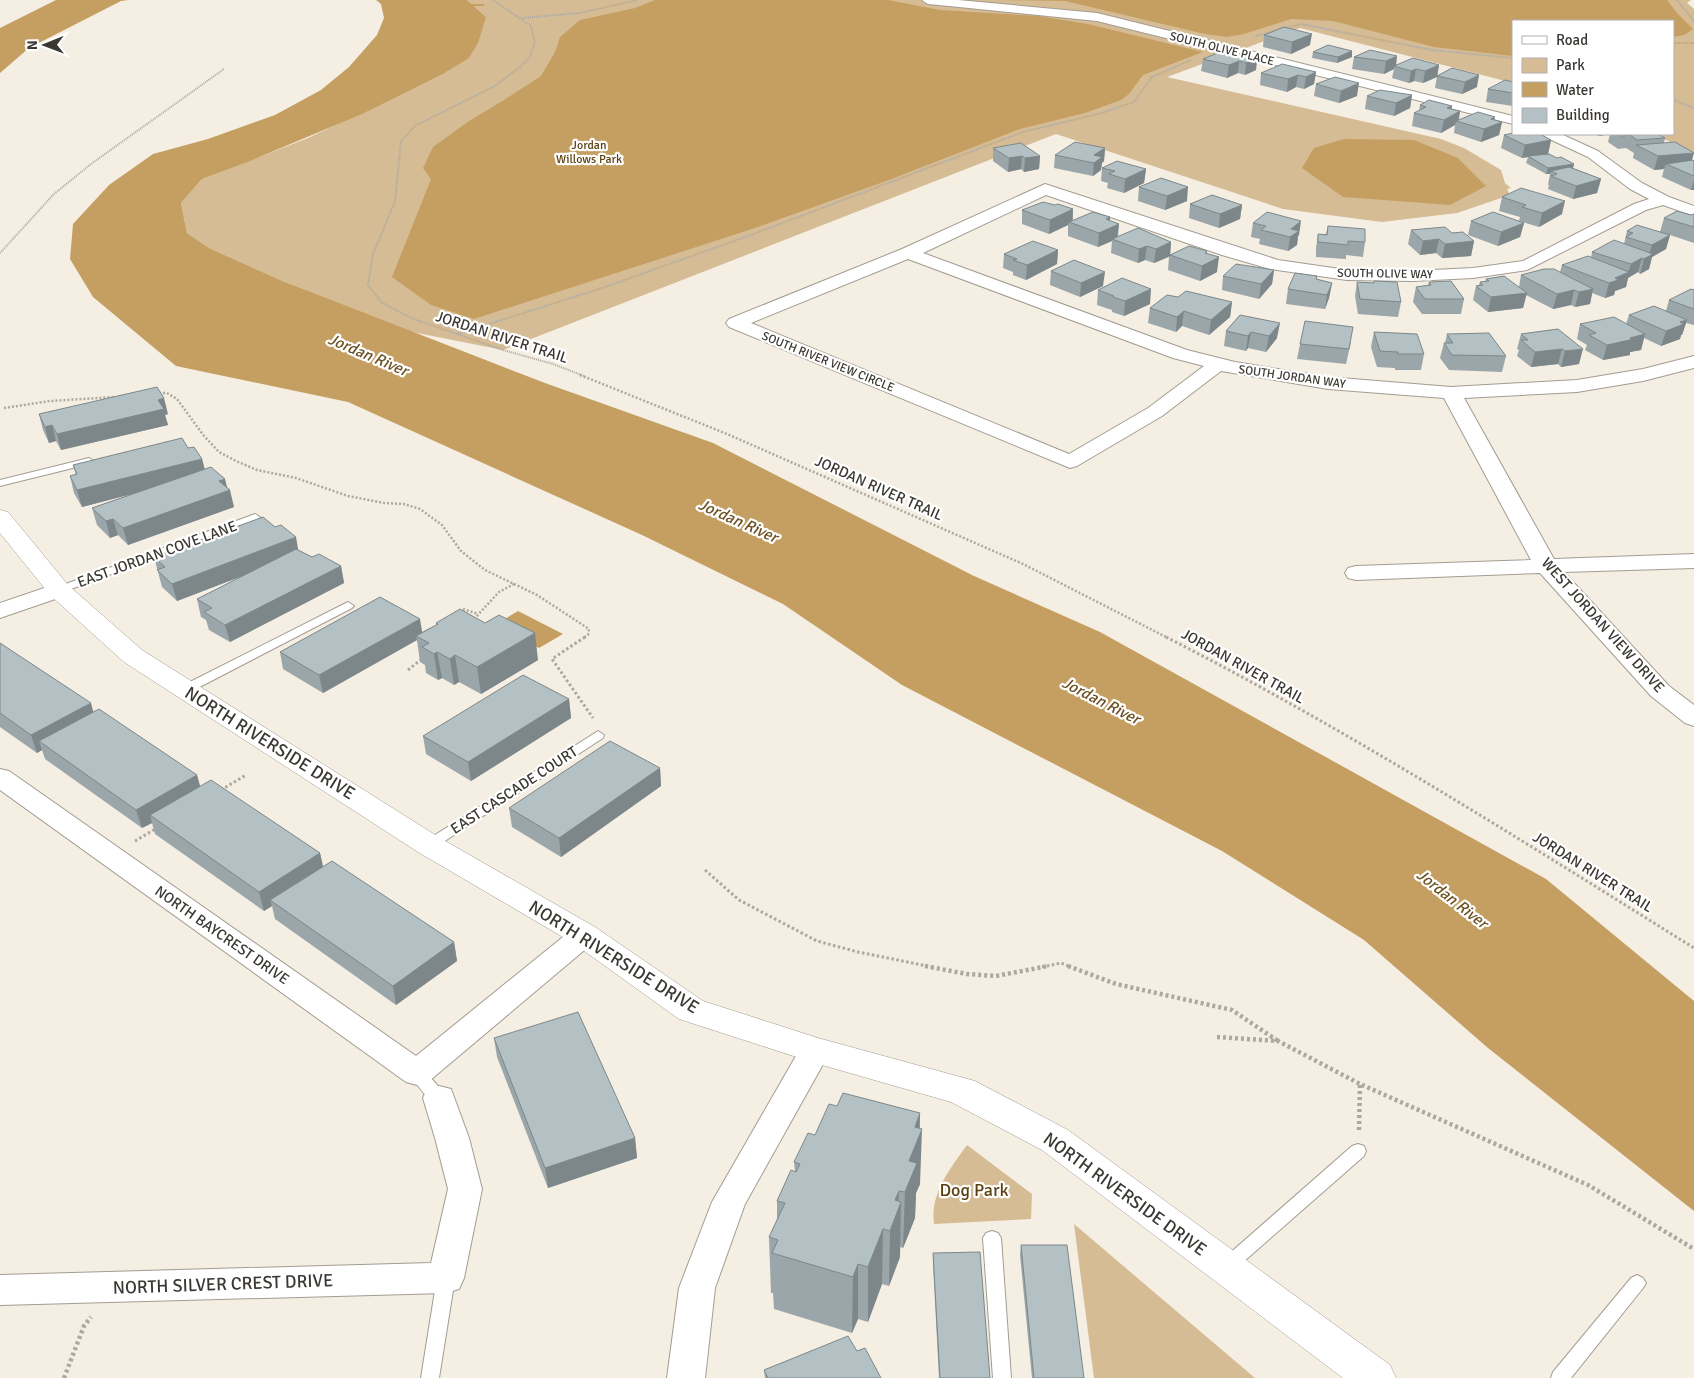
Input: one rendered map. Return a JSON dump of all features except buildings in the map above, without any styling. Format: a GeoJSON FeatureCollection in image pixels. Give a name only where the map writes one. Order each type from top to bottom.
{"type":"FeatureCollection","features":[{"type":"Feature","properties":{"kind":"street","name":"SOUTH OLIVE PLACE"},"geometry":{"type":"LineString","coordinates":[[928,0],[971,6],[1046,10],[1097,17],[1512,120]]}},
{"type":"Feature","properties":{"kind":"street"},"geometry":{"type":"LineString","coordinates":[[1552,135],[1593,154],[1636,186],[1663,200],[1694,211]]}},
{"type":"Feature","properties":{"kind":"street","name":"SOUTH OLIVE WAY"},"geometry":{"type":"LineString","coordinates":[[1045,189],[1228,251],[1276,265],[1347,275],[1403,276],[1473,273],[1527,265],[1640,207],[1663,200]]}},
{"type":"Feature","properties":{"kind":"street","name":"SOUTH RIVER VIEW CIRCLE"},"geometry":{"type":"LineString","coordinates":[[1045,189],[908,253],[735,323],[1070,462],[1155,412],[1218,364]]}},
{"type":"Feature","properties":{"kind":"street","name":"SOUTH JORDAN WAY"},"geometry":{"type":"LineString","coordinates":[[908,253],[1180,354],[1218,364],[1328,383],[1451,393],[1577,386],[1643,375],[1694,362]]}},
{"type":"Feature","properties":{"kind":"street","name":"WEST JORDAN VIEW DRIVE"},"geometry":{"type":"LineString","coordinates":[[1451,393],[1546,566],[1660,691],[1694,718]]}},
{"type":"Feature","properties":{"kind":"street","name":"NORTH RIVERSIDE DRIVE"},"geometry":{"type":"LineString","coordinates":[[0,517],[59,590],[133,656],[429,844],[584,935],[691,1010],[815,1050],[962,1092],[1055,1140],[1376,1378]]}},
{"type":"Feature","properties":{"kind":"street"},"geometry":{"type":"LineString","coordinates":[[1356,573],[1694,561]]}},
{"type":"Feature","properties":{"kind":"street"},"geometry":{"type":"LineString","coordinates":[[0,611],[59,590]]}},
{"type":"Feature","properties":{"kind":"street","name":"NORTH BAYCREST DRIVE"},"geometry":{"type":"LineString","coordinates":[[0,777],[417,1073]]}},
{"type":"Feature","properties":{"kind":"street"},"geometry":{"type":"LineString","coordinates":[[417,1073],[584,935]]}},
{"type":"Feature","properties":{"kind":"street"},"geometry":{"type":"LineString","coordinates":[[686,1378],[697,1288],[728,1202],[815,1050]]}},
{"type":"Feature","properties":{"kind":"street"},"geometry":{"type":"LineString","coordinates":[[439,1098],[452,1138],[465,1189],[446,1278]]}},
{"type":"Feature","properties":{"kind":"street","name":"NORTH SILVER CREST DRIVE"},"geometry":{"type":"LineString","coordinates":[[0,1290],[446,1278]]}},
{"type":"Feature","properties":{"kind":"lane"},"geometry":{"type":"LineString","coordinates":[[0,483],[104,457]]}},
{"type":"Feature","properties":{"kind":"lane","name":"EAST JORDAN COVE LANE"},"geometry":{"type":"LineString","coordinates":[[59,590],[255,517]]}},
{"type":"Feature","properties":{"kind":"lane"},"geometry":{"type":"LineString","coordinates":[[186,689],[348,606]]}},
{"type":"Feature","properties":{"kind":"lane","name":"EAST CASCADE COURT"},"geometry":{"type":"LineString","coordinates":[[429,844],[598,735]]}},
{"type":"Feature","properties":{"kind":"lane","name":"NORTH BAYCREST DRIVE"},"geometry":{"type":"LineString","coordinates":[[417,1073],[439,1098]]}},
{"type":"Feature","properties":{"kind":"lane"},"geometry":{"type":"LineString","coordinates":[[1226,1267],[1358,1151]]}},
{"type":"Feature","properties":{"kind":"lane"},"geometry":{"type":"LineString","coordinates":[[992,1238],[1002,1378]]}},
{"type":"Feature","properties":{"kind":"lane"},"geometry":{"type":"LineString","coordinates":[[430,1378],[446,1278]]}},
{"type":"Feature","properties":{"kind":"lane"},"geometry":{"type":"LineString","coordinates":[[1560,1378],[1637,1283]]}},
{"type":"Feature","properties":{"kind":"path","name":"JORDAN RIVER TRAIL"},"geometry":{"type":"LineString","coordinates":[[493,0],[522,18],[531,26],[535,42],[530,57],[519,68],[493,87],[415,126],[402,141],[395,201],[373,254],[368,285],[381,302],[411,318],[457,335],[553,364],[701,424],[1023,564],[1244,677],[1463,804],[1694,948]]}},
{"type":"Feature","properties":{"kind":"path"},"geometry":{"type":"LineString","coordinates":[[522,18],[561,16],[606,9],[638,0]]}},
{"type":"Feature","properties":{"kind":"path"},"geometry":{"type":"LineString","coordinates":[[1677,0],[1694,21]]}},
{"type":"Feature","properties":{"kind":"path"},"geometry":{"type":"LineString","coordinates":[[1253,37],[1302,24],[1432,50],[1512,58]]}},
{"type":"Feature","properties":{"kind":"path"},"geometry":{"type":"LineString","coordinates":[[1674,43],[1694,43]]}},
{"type":"Feature","properties":{"kind":"path"},"geometry":{"type":"LineString","coordinates":[[457,335],[605,287],[748,236],[1023,132],[1102,113],[1134,102],[1152,77],[1195,59]]}},
{"type":"Feature","properties":{"kind":"path"},"geometry":{"type":"LineString","coordinates":[[0,253],[54,194],[91,164],[224,69]]}},
{"type":"Feature","properties":{"kind":"path"},"geometry":{"type":"LineString","coordinates":[[1674,100],[1694,108]]}},
{"type":"Feature","properties":{"kind":"path"},"geometry":{"type":"LineString","coordinates":[[156,394],[167,393],[177,399],[204,436],[219,452],[236,461],[257,470],[296,478],[348,496],[384,504],[404,504],[420,509],[442,525],[462,551],[485,570],[537,595],[589,629],[588,635],[552,659],[552,663],[594,718],[581,728],[598,735]]}},
{"type":"Feature","properties":{"kind":"path"},"geometry":{"type":"LineString","coordinates":[[4,408],[50,401],[121,397]]}},
{"type":"Feature","properties":{"kind":"path"},"geometry":{"type":"LineString","coordinates":[[469,625],[499,592],[514,584]]}},
{"type":"Feature","properties":{"kind":"path"},"geometry":{"type":"LineString","coordinates":[[463,608],[478,614]]}},
{"type":"Feature","properties":{"kind":"path"},"geometry":{"type":"LineString","coordinates":[[408,670],[424,657]]}},
{"type":"Feature","properties":{"kind":"path"},"geometry":{"type":"LineString","coordinates":[[212,795],[246,775]]}},
{"type":"Feature","properties":{"kind":"path"},"geometry":{"type":"LineString","coordinates":[[128,845],[162,825]]}},
{"type":"Feature","properties":{"kind":"path"},"geometry":{"type":"LineString","coordinates":[[705,870],[738,900],[817,941],[858,952],[967,974],[996,976],[1061,963],[1116,984],[1232,1010],[1278,1041],[1360,1084],[1588,1185],[1694,1249]]}},
{"type":"Feature","properties":{"kind":"path"},"geometry":{"type":"LineString","coordinates":[[1218,1037],[1278,1041]]}},
{"type":"Feature","properties":{"kind":"path"},"geometry":{"type":"LineString","coordinates":[[1358,1151],[1360,1084]]}},
{"type":"Feature","properties":{"kind":"path"},"geometry":{"type":"LineString","coordinates":[[64,1378],[84,1326],[96,1310]]}},
{"type":"Feature","properties":{"kind":"green space","name":"Jordan Willows Park"},"geometry":{"type":"Polygon","coordinates":[[[467,0],[1691,0],[1687,3],[1694,9],[1694,153],[1655,135],[1674,135],[1674,20],[1512,20],[1512,83],[1300,28],[1167,77],[1441,139],[1464,148],[1501,170],[1505,183],[1511,188],[1507,189],[1510,195],[1457,213],[1382,222],[1283,209],[1056,134],[503,350],[407,331],[285,282],[209,248],[187,233],[181,203],[202,179],[308,138],[441,75],[486,17],[467,0]]]}},
{"type":"Feature","properties":{"kind":"green space","name":"Dog Park"},"geometry":{"type":"Polygon","coordinates":[[[967,1145],[1032,1194],[1031,1219],[934,1224],[935,1202],[938,1192],[948,1172],[967,1145]]]}},
{"type":"Feature","properties":{"kind":"green space"},"geometry":{"type":"Polygon","coordinates":[[[1074,1224],[1255,1378],[1094,1378],[1074,1224]]]}},
{"type":"Feature","properties":{"kind":"water"},"geometry":{"type":"Polygon","coordinates":[[[56,0],[128,0],[121,1],[29,48],[0,73],[0,28],[56,0]]]}},
{"type":"Feature","properties":{"kind":"water","name":"Jordan River"},"geometry":{"type":"Polygon","coordinates":[[[376,0],[467,0],[486,17],[478,43],[469,58],[441,75],[362,114],[202,179],[181,203],[187,233],[209,248],[285,282],[545,383],[713,443],[974,576],[1100,632],[1546,879],[1694,1001],[1694,1211],[1488,1048],[1364,940],[1222,851],[902,685],[783,604],[642,535],[348,402],[176,366],[93,297],[70,259],[73,224],[109,185],[153,154],[208,139],[275,115],[321,90],[349,67],[377,35],[384,18],[381,4],[376,0]]]}},
{"type":"Feature","properties":{"kind":"water"},"geometry":{"type":"Polygon","coordinates":[[[655,0],[888,0],[940,10],[1038,16],[1088,24],[1203,52],[1143,75],[1129,94],[1121,100],[1085,113],[1020,129],[889,180],[752,229],[474,319],[431,305],[392,277],[431,179],[423,168],[433,147],[469,121],[541,76],[555,52],[560,37],[580,20],[635,8],[655,0]]]}},
{"type":"Feature","properties":{"kind":"water"},"geometry":{"type":"Polygon","coordinates":[[[995,0],[1667,0],[1693,29],[1684,35],[1674,37],[1674,20],[1512,20],[1512,56],[1434,47],[1333,21],[1291,19],[1244,34],[1227,37],[1205,34],[1065,1],[995,0]]]}},
{"type":"Feature","properties":{"kind":"water"},"geometry":{"type":"Polygon","coordinates":[[[1344,139],[1414,140],[1458,158],[1486,186],[1450,205],[1343,197],[1302,168],[1314,148],[1344,139]]]}},
{"type":"Feature","properties":{"kind":"water"},"geometry":{"type":"Polygon","coordinates":[[[518,611],[563,634],[539,648],[495,625],[518,611]]]}},
{"type":"Feature","properties":{"kind":"waterway"},"geometry":{"type":"LineString","coordinates":[[460,5],[483,5]]}}]}
